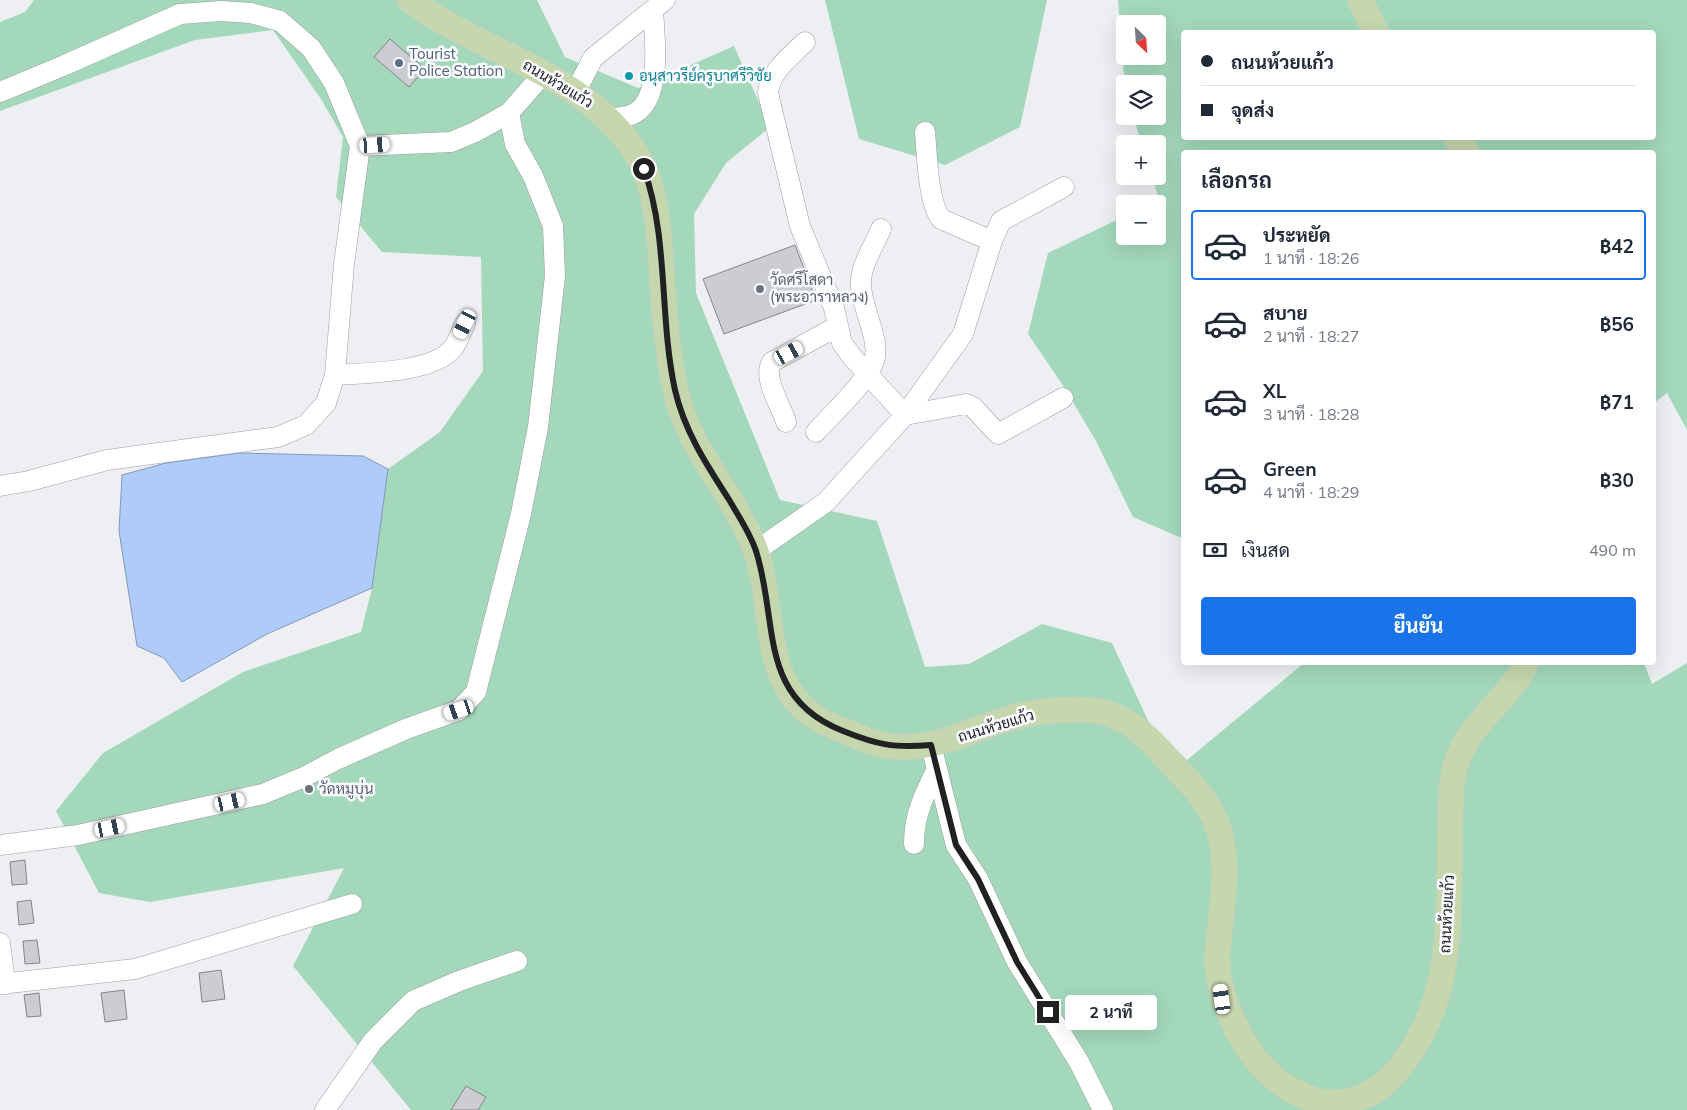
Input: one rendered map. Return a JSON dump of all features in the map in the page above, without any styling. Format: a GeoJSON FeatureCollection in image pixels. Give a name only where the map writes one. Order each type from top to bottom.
{"type":"FeatureCollection","features":[{"type":"Feature","properties":{"kind":"main road","name":"ถนนห้วยแก้ว"},"geometry":{"type":"LineString","coordinates":[[410,0],[483,42],[576,91],[608,119],[639,157],[653,203],[661,251],[663,298],[675,389],[684,423],[739,517],[756,551],[776,658],[789,692],[805,710],[826,724],[870,742],[899,748],[931,745],[1020,715],[1050,711],[1084,709],[1113,715],[1136,728],[1202,796],[1216,820],[1226,867],[1217,959],[1222,999],[1239,1036],[1258,1063],[1287,1090],[1324,1104],[1352,1101],[1376,1092],[1392,1077],[1423,1032],[1436,1000],[1447,950],[1451,790],[1457,762],[1470,734],[1520,676],[1526,665]]}},
{"type":"Feature","properties":{"kind":"main road"},"geometry":{"type":"LineString","coordinates":[[1360,0],[1375,30]]}},
{"type":"Feature","properties":{"kind":"main road"},"geometry":{"type":"LineString","coordinates":[[1458,140],[1465,150]]}},
{"type":"Feature","properties":{"kind":"street"},"geometry":{"type":"LineString","coordinates":[[576,91],[593,58],[660,4]]}},
{"type":"Feature","properties":{"kind":"street"},"geometry":{"type":"LineString","coordinates":[[608,119],[636,113],[651,95],[660,4]]}},
{"type":"Feature","properties":{"kind":"street"},"geometry":{"type":"LineString","coordinates":[[0,92],[65,66],[180,14],[221,11],[251,13],[280,21],[311,48],[334,83],[360,146],[344,264],[335,375],[326,403],[306,425],[278,437],[107,460],[46,477],[0,486]]}},
{"type":"Feature","properties":{"kind":"street"},"geometry":{"type":"LineString","coordinates":[[805,42],[775,73],[769,82],[768,93],[800,226],[831,300],[842,343],[905,415]]}},
{"type":"Feature","properties":{"kind":"street"},"geometry":{"type":"LineString","coordinates":[[360,146],[452,142],[475,132],[509,113],[544,73]]}},
{"type":"Feature","properties":{"kind":"street"},"geometry":{"type":"LineString","coordinates":[[0,845],[78,835],[263,794],[406,729],[459,710],[476,692],[498,600],[522,514],[538,427],[554,276],[553,226],[534,176],[515,144],[509,113]]}},
{"type":"Feature","properties":{"kind":"street"},"geometry":{"type":"LineString","coordinates":[[925,132],[934,202],[941,219],[992,240]]}},
{"type":"Feature","properties":{"kind":"street"},"geometry":{"type":"LineString","coordinates":[[756,551],[826,502],[905,415],[963,334],[992,240],[1001,221],[1064,188]]}},
{"type":"Feature","properties":{"kind":"street"},"geometry":{"type":"LineString","coordinates":[[816,432],[868,374],[874,362],[877,350],[863,300],[861,275],[881,229]]}},
{"type":"Feature","properties":{"kind":"street"},"geometry":{"type":"LineString","coordinates":[[335,375],[413,368],[430,364],[453,349],[465,324]]}},
{"type":"Feature","properties":{"kind":"street"},"geometry":{"type":"LineString","coordinates":[[786,422],[770,379],[770,365],[772,362],[838,326]]}},
{"type":"Feature","properties":{"kind":"street"},"geometry":{"type":"LineString","coordinates":[[905,415],[966,404],[974,407],[998,434],[1064,398]]}},
{"type":"Feature","properties":{"kind":"street"},"geometry":{"type":"LineString","coordinates":[[931,745],[956,845],[978,879],[1017,962],[1079,1062],[1103,1110]]}},
{"type":"Feature","properties":{"kind":"street"},"geometry":{"type":"LineString","coordinates":[[914,844],[914,824],[920,801],[937,769]]}},
{"type":"Feature","properties":{"kind":"street"},"geometry":{"type":"LineString","coordinates":[[0,943],[2,984],[135,969],[352,904]]}},
{"type":"Feature","properties":{"kind":"street"},"geometry":{"type":"LineString","coordinates":[[325,1110],[372,1042],[413,1001],[459,981],[517,961]]}},
{"type":"Feature","properties":{"kind":"green space"},"geometry":{"type":"Polygon","coordinates":[[[34,0],[537,0],[565,57],[638,88],[734,46],[770,127],[726,163],[694,214],[696,293],[780,500],[877,521],[925,667],[969,664],[1042,624],[1112,643],[1152,729],[1187,760],[1302,665],[1645,665],[1652,684],[1687,663],[1687,1110],[411,1110],[293,966],[344,868],[150,902],[99,893],[56,811],[103,753],[243,672],[361,632],[372,588],[388,469],[440,432],[483,371],[481,257],[382,252],[336,197],[343,137],[321,99],[273,30],[195,40],[0,111],[0,22],[25,12],[34,0]]]}},
{"type":"Feature","properties":{"kind":"green space"},"geometry":{"type":"Polygon","coordinates":[[[825,0],[1047,0],[1020,127],[945,165],[859,139],[825,0]]]}},
{"type":"Feature","properties":{"kind":"green space"},"geometry":{"type":"Polygon","coordinates":[[[1118,0],[1687,0],[1687,430],[1667,393],[1656,401],[1656,150],[1181,150],[1181,538],[1133,517],[1096,441],[1064,387],[1028,334],[1048,253],[1116,220],[1116,245],[1166,245],[1166,195],[1158,195],[1155,185],[1166,185],[1166,135],[1139,135],[1136,125],[1166,125],[1166,75],[1124,75],[1123,65],[1166,65],[1166,15],[1119,15],[1118,0]]]}},
{"type":"Feature","properties":{"kind":"water"},"geometry":{"type":"Polygon","coordinates":[[[239,453],[363,456],[388,469],[372,588],[267,634],[182,682],[164,658],[137,646],[119,531],[122,475],[166,463],[239,453]]]}},
{"type":"Feature","properties":{"kind":"building","name":"Tourist Police Station"},"geometry":{"type":"Polygon","coordinates":[[[390,39],[425,69],[409,87],[374,57],[390,39]]]}},
{"type":"Feature","properties":{"kind":"building","name":"วัดศรีโสดา (พระอาราหลวง)"},"geometry":{"type":"Polygon","coordinates":[[[795,245],[816,300],[724,334],[703,279],[795,245]]]}},
{"type":"Feature","properties":{"kind":"building"},"geometry":{"type":"Polygon","coordinates":[[[25,860],[27,884],[12,885],[10,862],[25,860]]]}},
{"type":"Feature","properties":{"kind":"building"},"geometry":{"type":"Polygon","coordinates":[[[31,900],[34,923],[19,925],[17,902],[31,900]]]}},
{"type":"Feature","properties":{"kind":"building"},"geometry":{"type":"Polygon","coordinates":[[[37,940],[40,963],[25,964],[23,941],[37,940]]]}},
{"type":"Feature","properties":{"kind":"building"},"geometry":{"type":"Polygon","coordinates":[[[221,970],[225,999],[202,1002],[199,973],[221,970]]]}},
{"type":"Feature","properties":{"kind":"building"},"geometry":{"type":"Polygon","coordinates":[[[124,990],[127,1019],[105,1022],[101,993],[124,990]]]}},
{"type":"Feature","properties":{"kind":"building"},"geometry":{"type":"Polygon","coordinates":[[[39,993],[41,1016],[27,1017],[24,995],[39,993]]]}},
{"type":"Feature","properties":{"kind":"building"},"geometry":{"type":"Polygon","coordinates":[[[466,1086],[486,1097],[478,1110],[451,1110],[466,1086]]]}},
{"type":"Feature","properties":{"kind":"place","name":"Tourist Police Station"},"geometry":{"type":"Point","coordinates":[399,63]}},
{"type":"Feature","properties":{"kind":"place","name":"อนุสาวรีย์ครูบาศรีวิชัย"},"geometry":{"type":"Point","coordinates":[629,76]}},
{"type":"Feature","properties":{"kind":"place","name":"วัดศรีโสดา (พระอาราหลวง)"},"geometry":{"type":"Point","coordinates":[760,289]}},
{"type":"Feature","properties":{"kind":"place","name":"วัดหมูบุ่น"},"geometry":{"type":"Point","coordinates":[309,789]}},
{"type":"Feature","properties":{"kind":"route"},"geometry":{"type":"LineString","coordinates":[[644,169],[655,210],[661,251],[663,298],[675,389],[684,423],[739,517],[756,551],[776,658],[789,692],[805,710],[826,724],[870,742],[899,748],[931,745],[956,845],[978,879],[1017,962],[1048,1012]]}}]}
